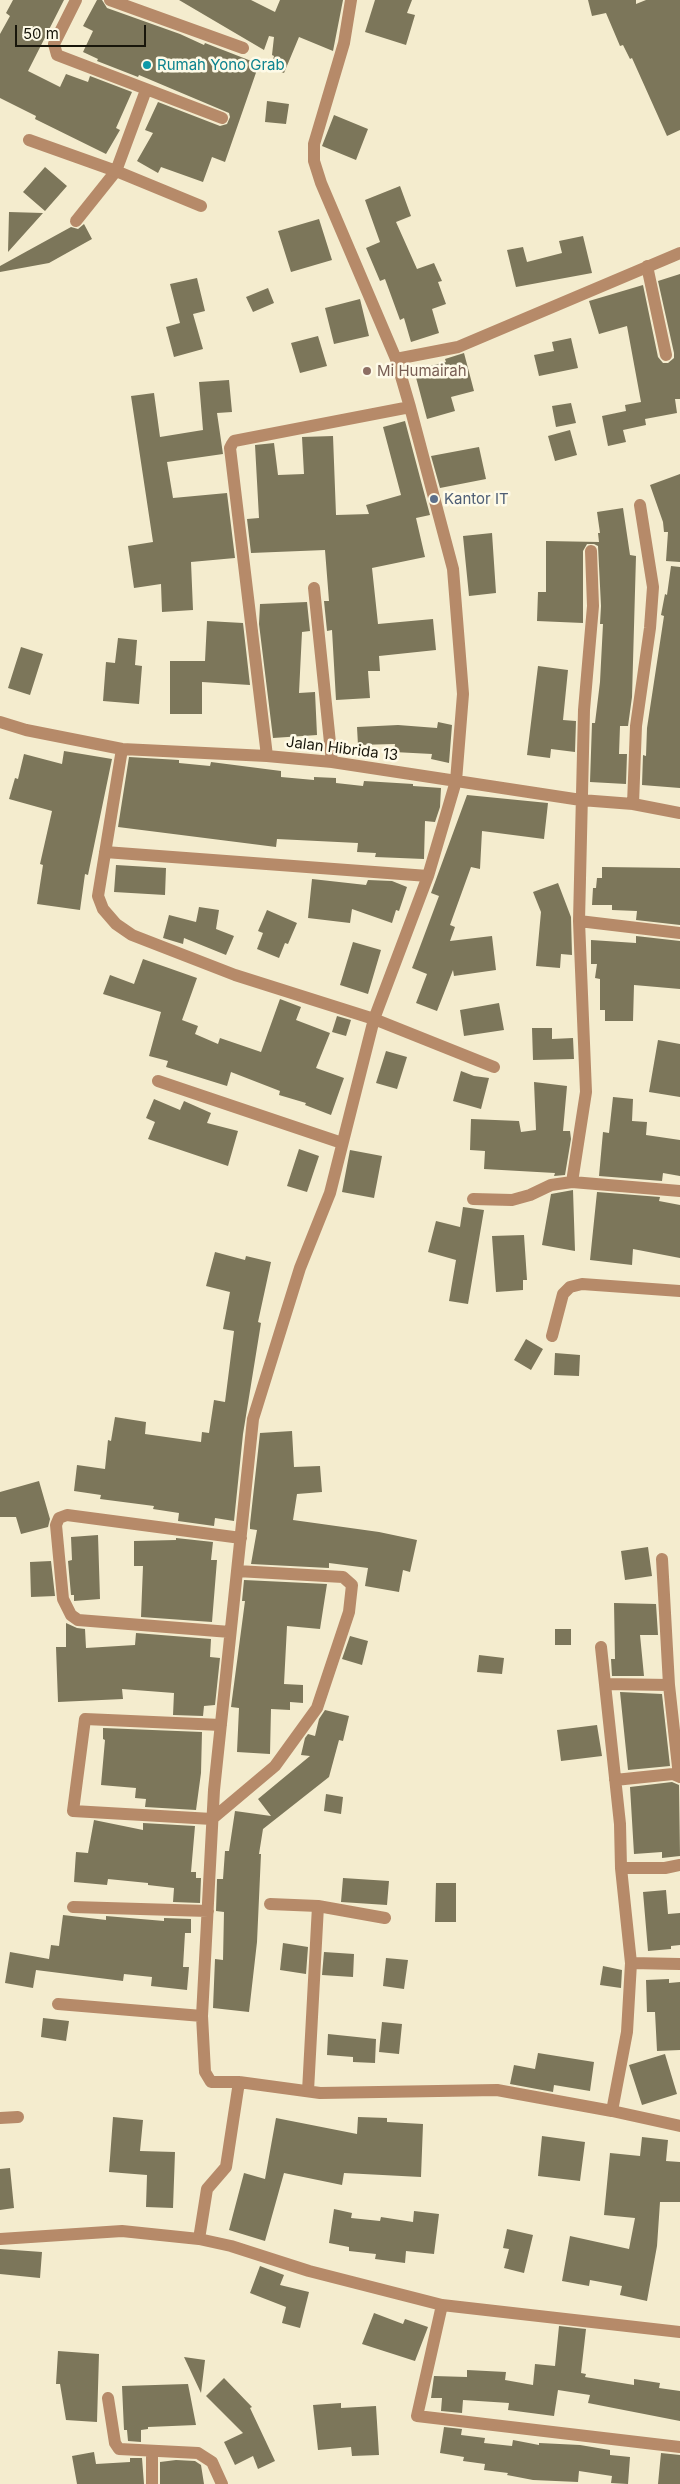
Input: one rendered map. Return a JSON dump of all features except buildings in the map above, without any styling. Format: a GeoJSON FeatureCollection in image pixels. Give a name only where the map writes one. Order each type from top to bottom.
{"type":"FeatureCollection","features":[{"type":"Feature","properties":{"kind":"street"},"geometry":{"type":"LineString","coordinates":[[76,0],[54,44],[56,56],[222,118]]}},
{"type":"Feature","properties":{"kind":"street"},"geometry":{"type":"LineString","coordinates":[[110,0],[243,48]]}},
{"type":"Feature","properties":{"kind":"street"},"geometry":{"type":"LineString","coordinates":[[351,0],[344,43],[314,144],[314,161],[321,183],[396,360],[410,407],[453,569],[464,694],[456,781],[428,876],[374,1019],[330,1193],[300,1268],[254,1419],[230,1632],[212,1819],[202,2016],[205,2072],[210,2082],[239,2082],[308,2091],[497,2090],[612,2111],[680,2126]]}},
{"type":"Feature","properties":{"kind":"street"},"geometry":{"type":"LineString","coordinates":[[76,220],[116,171],[146,90]]}},
{"type":"Feature","properties":{"kind":"street"},"geometry":{"type":"LineString","coordinates":[[29,140],[116,171],[201,206]]}},
{"type":"Feature","properties":{"kind":"street"},"geometry":{"type":"LineString","coordinates":[[396,360],[458,347],[680,253]]}},
{"type":"Feature","properties":{"kind":"street"},"geometry":{"type":"LineString","coordinates":[[648,266],[666,356]]}},
{"type":"Feature","properties":{"kind":"street"},"geometry":{"type":"LineString","coordinates":[[266,756],[230,448],[234,441],[410,407]]}},
{"type":"Feature","properties":{"kind":"street"},"geometry":{"type":"LineString","coordinates":[[633,804],[636,726],[653,587],[640,505]]}},
{"type":"Feature","properties":{"kind":"street"},"geometry":{"type":"LineString","coordinates":[[572,1182],[586,1092],[579,921],[584,710],[594,606],[591,551]]}},
{"type":"Feature","properties":{"kind":"street"},"geometry":{"type":"LineString","coordinates":[[314,588],[332,762]]}},
{"type":"Feature","properties":{"kind":"street","name":"Jalan Hibrida 13"},"geometry":{"type":"LineString","coordinates":[[0,722],[26,730],[122,749],[266,756],[332,762],[581,800],[633,804],[680,813]]}},
{"type":"Feature","properties":{"kind":"street"},"geometry":{"type":"LineString","coordinates":[[122,749],[98,896],[103,909],[116,924],[132,935],[235,975],[374,1019],[494,1067]]}},
{"type":"Feature","properties":{"kind":"street"},"geometry":{"type":"LineString","coordinates":[[105,852],[428,876]]}},
{"type":"Feature","properties":{"kind":"street"},"geometry":{"type":"LineString","coordinates":[[579,921],[680,933]]}},
{"type":"Feature","properties":{"kind":"street"},"geometry":{"type":"LineString","coordinates":[[158,1081],[342,1143]]}},
{"type":"Feature","properties":{"kind":"street"},"geometry":{"type":"LineString","coordinates":[[473,1199],[512,1200],[530,1195],[551,1185],[572,1182],[680,1191]]}},
{"type":"Feature","properties":{"kind":"street"},"geometry":{"type":"LineString","coordinates":[[552,1336],[563,1294],[570,1287],[582,1284],[680,1292]]}},
{"type":"Feature","properties":{"kind":"street"},"geometry":{"type":"LineString","coordinates":[[230,1632],[78,1620],[66,1609],[63,1599],[56,1524],[59,1518],[67,1515],[241,1538]]}},
{"type":"Feature","properties":{"kind":"street"},"geometry":{"type":"LineString","coordinates":[[615,1780],[673,1774],[680,1776],[669,1685],[662,1559]]}},
{"type":"Feature","properties":{"kind":"street"},"geometry":{"type":"LineString","coordinates":[[221,1725],[85,1719],[73,1811],[212,1819],[275,1766],[316,1708],[349,1612],[352,1586],[344,1577],[237,1571]]}},
{"type":"Feature","properties":{"kind":"street"},"geometry":{"type":"LineString","coordinates":[[601,1647],[631,1963],[627,2032],[612,2111]]}},
{"type":"Feature","properties":{"kind":"street"},"geometry":{"type":"LineString","coordinates":[[605,1684],[669,1685]]}},
{"type":"Feature","properties":{"kind":"street"},"geometry":{"type":"LineString","coordinates":[[621,1868],[665,1868],[680,1865]]}},
{"type":"Feature","properties":{"kind":"street"},"geometry":{"type":"LineString","coordinates":[[270,1904],[318,1906],[385,1918]]}},
{"type":"Feature","properties":{"kind":"street"},"geometry":{"type":"LineString","coordinates":[[308,2091],[318,1906]]}},
{"type":"Feature","properties":{"kind":"street"},"geometry":{"type":"LineString","coordinates":[[73,1907],[208,1911]]}},
{"type":"Feature","properties":{"kind":"street"},"geometry":{"type":"LineString","coordinates":[[631,1963],[680,1964]]}},
{"type":"Feature","properties":{"kind":"street"},"geometry":{"type":"LineString","coordinates":[[58,2004],[202,2016]]}},
{"type":"Feature","properties":{"kind":"street"},"geometry":{"type":"LineString","coordinates":[[199,2239],[207,2189],[226,2167],[239,2082]]}},
{"type":"Feature","properties":{"kind":"street"},"geometry":{"type":"LineString","coordinates":[[0,2118],[18,2117]]}},
{"type":"Feature","properties":{"kind":"street"},"geometry":{"type":"LineString","coordinates":[[0,2239],[122,2231],[199,2239],[231,2246],[309,2271],[442,2305],[680,2332]]}},
{"type":"Feature","properties":{"kind":"street"},"geometry":{"type":"LineString","coordinates":[[442,2305],[417,2416],[680,2448]]}},
{"type":"Feature","properties":{"kind":"street"},"geometry":{"type":"LineString","coordinates":[[108,2398],[116,2446],[122,2450],[198,2453],[207,2456],[212,2462],[222,2484]]}},
{"type":"Feature","properties":{"kind":"street"},"geometry":{"type":"LineString","coordinates":[[152,2452],[152,2484]]}},
{"type":"Feature","properties":{"kind":"place","name":"Rumah Yono Grab"},"geometry":{"type":"Point","coordinates":[147,65]}},
{"type":"Feature","properties":{"kind":"place","name":"Mi Humairah"},"geometry":{"type":"Point","coordinates":[367,371]}},
{"type":"Feature","properties":{"kind":"place","name":"Kantor IT"},"geometry":{"type":"Point","coordinates":[434,499]}}]}
